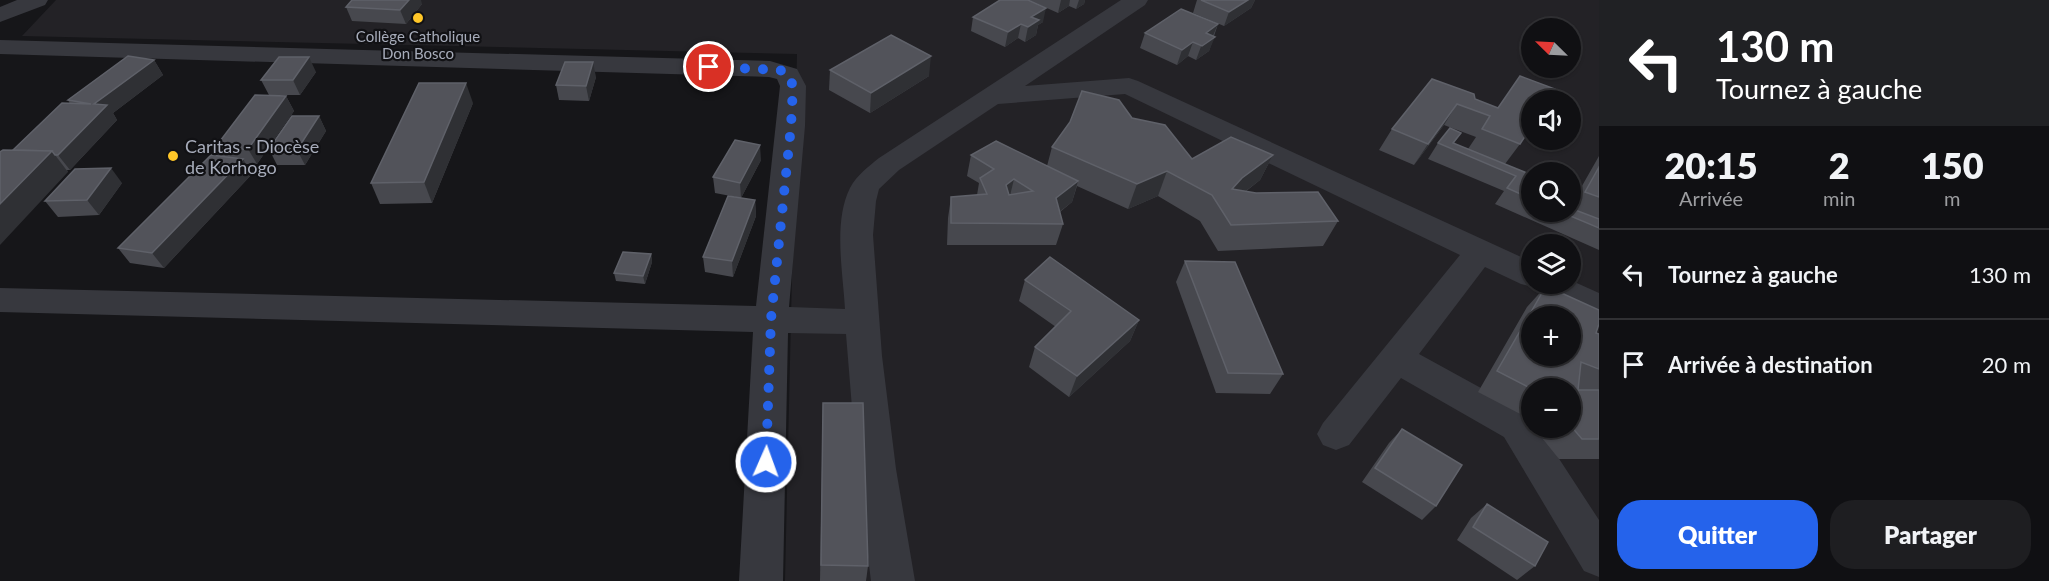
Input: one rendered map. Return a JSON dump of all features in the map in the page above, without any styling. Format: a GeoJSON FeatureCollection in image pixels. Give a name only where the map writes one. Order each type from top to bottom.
{"type":"FeatureCollection","features":[{"type":"Feature","properties":{"kind":"street"},"geometry":{"type":"LineString","coordinates":[[0,15],[37,0]]}},
{"type":"Feature","properties":{"kind":"street"},"geometry":{"type":"LineString","coordinates":[[893,581],[881,511],[861,322],[857,221],[864,190],[871,180],[889,164],[1137,0]]}},
{"type":"Feature","properties":{"kind":"street"},"geometry":{"type":"LineString","coordinates":[[0,47],[466,58],[780,70],[788,74],[793,86],[791,126],[771,319],[761,581]]}},
{"type":"Feature","properties":{"kind":"street"},"geometry":{"type":"LineString","coordinates":[[992,97],[1129,86],[1521,271]]}},
{"type":"Feature","properties":{"kind":"street"},"geometry":{"type":"LineString","coordinates":[[1336,434],[1480,252]]}},
{"type":"Feature","properties":{"kind":"street"},"geometry":{"type":"LineString","coordinates":[[1570,294],[1599,307]]}},
{"type":"Feature","properties":{"kind":"street"},"geometry":{"type":"LineString","coordinates":[[0,300],[861,322]]}},
{"type":"Feature","properties":{"kind":"street"},"geometry":{"type":"LineString","coordinates":[[1397,359],[1517,426],[1594,542]]}},
{"type":"Feature","properties":{"kind":"shaded area"},"geometry":{"type":"Polygon","coordinates":[[[56,0],[1599,0],[1599,581],[785,581],[797,54],[22,36],[56,0]]]}},
{"type":"Feature","properties":{"kind":"building"},"geometry":{"type":"Polygon","coordinates":[[[352,0],[409,0],[400,10],[346,7],[352,0]]]}},
{"type":"Feature","properties":{"kind":"building"},"geometry":{"type":"Polygon","coordinates":[[[1000,0],[1028,0],[1046,8],[1031,17],[1039,20],[1028,27],[1021,24],[1008,32],[973,17],[1000,0]]]}},
{"type":"Feature","properties":{"kind":"building"},"geometry":{"type":"Polygon","coordinates":[[[1201,0],[1248,0],[1229,12],[1201,0]]]}},
{"type":"Feature","properties":{"kind":"building"},"geometry":{"type":"Polygon","coordinates":[[[1181,9],[1218,24],[1206,33],[1215,37],[1202,46],[1193,42],[1182,50],[1145,33],[1181,9]]]}},
{"type":"Feature","properties":{"kind":"building"},"geometry":{"type":"Polygon","coordinates":[[[891,35],[931,56],[871,93],[830,70],[891,35]]]}},
{"type":"Feature","properties":{"kind":"building"},"geometry":{"type":"Polygon","coordinates":[[[128,56],[154,60],[94,104],[107,105],[58,155],[52,151],[13,150],[62,103],[91,104],[68,100],[128,56]]]}},
{"type":"Feature","properties":{"kind":"building"},"geometry":{"type":"Polygon","coordinates":[[[279,57],[309,57],[293,80],[261,80],[279,57]]]}},
{"type":"Feature","properties":{"kind":"building"},"geometry":{"type":"Polygon","coordinates":[[[565,62],[593,62],[586,86],[556,85],[565,62]]]}},
{"type":"Feature","properties":{"kind":"building"},"geometry":{"type":"Polygon","coordinates":[[[1520,76],[1555,89],[1521,90],[1520,144],[1482,129],[1490,116],[1457,104],[1428,144],[1392,129],[1432,79],[1474,94],[1475,99],[1498,108],[1520,76]]]}},
{"type":"Feature","properties":{"kind":"building"},"geometry":{"type":"Polygon","coordinates":[[[419,83],[466,83],[424,182],[371,183],[419,83]]]}},
{"type":"Feature","properties":{"kind":"building"},"geometry":{"type":"Polygon","coordinates":[[[1082,91],[1119,100],[1132,118],[1165,125],[1192,159],[1231,137],[1273,155],[1242,178],[1232,189],[1256,193],[1318,192],[1338,221],[1231,225],[1212,195],[1167,171],[1137,184],[1052,147],[1070,122],[1082,91]]]}},
{"type":"Feature","properties":{"kind":"building"},"geometry":{"type":"Polygon","coordinates":[[[255,95],[286,96],[248,149],[214,149],[255,95]]]}},
{"type":"Feature","properties":{"kind":"building"},"geometry":{"type":"Polygon","coordinates":[[[292,116],[319,116],[297,150],[269,149],[292,116]]]}},
{"type":"Feature","properties":{"kind":"building"},"geometry":{"type":"Polygon","coordinates":[[[1450,128],[1461,133],[1453,143],[1521,171],[1521,194],[1507,188],[1516,176],[1438,143],[1450,128]]]}},
{"type":"Feature","properties":{"kind":"building"},"geometry":{"type":"Polygon","coordinates":[[[735,140],[760,145],[740,183],[713,177],[735,140]]]}},
{"type":"Feature","properties":{"kind":"building"},"geometry":{"type":"Polygon","coordinates":[[[996,141],[1078,181],[1056,198],[1063,224],[951,223],[951,197],[987,194],[980,178],[994,169],[971,155],[996,141]],[[1014,179],[1006,185],[1009,195],[1033,191],[1014,179]]]}},
{"type":"Feature","properties":{"kind":"building"},"geometry":{"type":"Polygon","coordinates":[[[3,150],[52,151],[0,204],[0,152],[3,150]]]}},
{"type":"Feature","properties":{"kind":"building"},"geometry":{"type":"Polygon","coordinates":[[[211,155],[243,159],[152,253],[118,248],[211,155]]]}},
{"type":"Feature","properties":{"kind":"building"},"geometry":{"type":"Polygon","coordinates":[[[1599,167],[1599,197],[1585,192],[1599,167]]]}},
{"type":"Feature","properties":{"kind":"building"},"geometry":{"type":"Polygon","coordinates":[[[111,168],[87,200],[45,201],[75,169],[111,168]]]}},
{"type":"Feature","properties":{"kind":"building"},"geometry":{"type":"Polygon","coordinates":[[[728,196],[755,200],[732,261],[703,257],[728,196]]]}},
{"type":"Feature","properties":{"kind":"building"},"geometry":{"type":"Polygon","coordinates":[[[1581,212],[1599,219],[1599,228],[1581,220],[1581,212]]]}},
{"type":"Feature","properties":{"kind":"building"},"geometry":{"type":"Polygon","coordinates":[[[623,252],[651,254],[643,276],[614,273],[623,252]]]}},
{"type":"Feature","properties":{"kind":"building"},"geometry":{"type":"Polygon","coordinates":[[[1050,257],[1139,320],[1077,376],[1035,347],[1071,311],[1025,280],[1050,257]]]}},
{"type":"Feature","properties":{"kind":"building"},"geometry":{"type":"Polygon","coordinates":[[[1185,261],[1235,262],[1283,374],[1228,373],[1185,261]]]}},
{"type":"Feature","properties":{"kind":"building"},"geometry":{"type":"Polygon","coordinates":[[[1541,294],[1564,294],[1599,310],[1599,324],[1596,333],[1599,334],[1599,369],[1581,362],[1581,306],[1534,306],[1541,294]]]}},
{"type":"Feature","properties":{"kind":"building"},"geometry":{"type":"Polygon","coordinates":[[[1521,329],[1521,366],[1581,366],[1579,378],[1521,378],[1521,383],[1497,371],[1521,329]]]}},
{"type":"Feature","properties":{"kind":"building"},"geometry":{"type":"Polygon","coordinates":[[[1581,390],[1599,390],[1599,439],[1582,439],[1581,390]]]}},
{"type":"Feature","properties":{"kind":"building"},"geometry":{"type":"Polygon","coordinates":[[[823,403],[863,403],[868,566],[821,565],[823,403]]]}},
{"type":"Feature","properties":{"kind":"building"},"geometry":{"type":"Polygon","coordinates":[[[1402,429],[1462,465],[1436,506],[1375,468],[1402,429]]]}},
{"type":"Feature","properties":{"kind":"building"},"geometry":{"type":"Polygon","coordinates":[[[1487,504],[1548,542],[1535,566],[1473,527],[1487,504]]]}},
{"type":"Feature","properties":{"kind":"place","name":"Collège Catholique Don Bosco"},"geometry":{"type":"Point","coordinates":[418,18]}},
{"type":"Feature","properties":{"kind":"place","name":"Caritas - Diocèse de Korhogo"},"geometry":{"type":"Point","coordinates":[173,156]}},
{"type":"Feature","properties":{"kind":"route"},"geometry":{"type":"LineString","coordinates":[[709,67],[780,70],[788,74],[793,86],[771,319],[766,462]]}}]}
